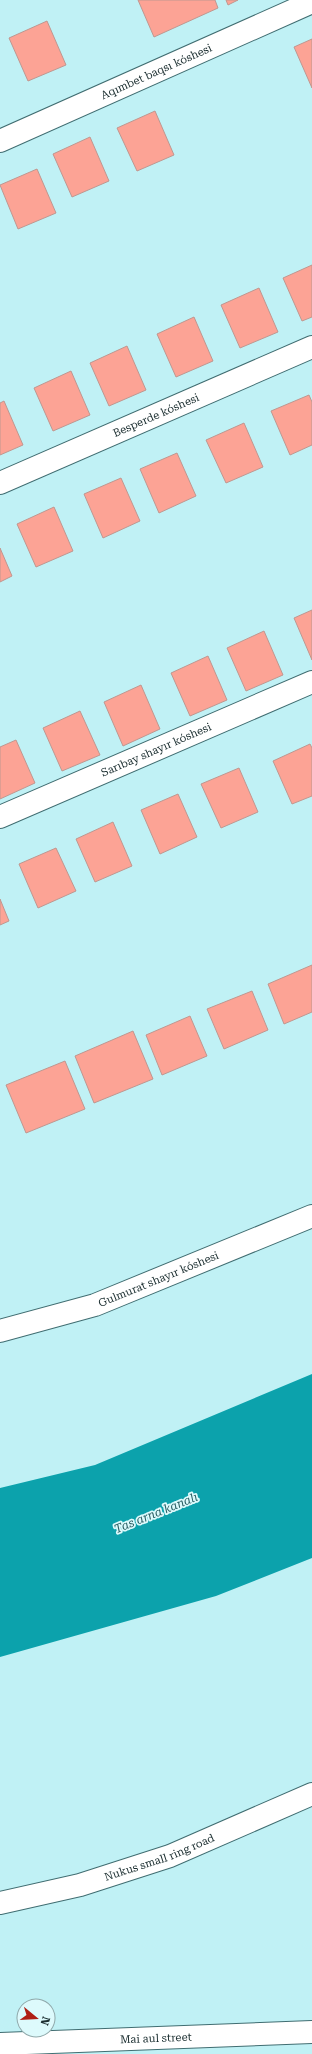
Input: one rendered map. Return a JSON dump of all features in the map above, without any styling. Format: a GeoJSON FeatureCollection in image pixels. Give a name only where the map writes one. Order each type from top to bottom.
{"type":"FeatureCollection","features":[{"type":"Feature","properties":{"kind":"street","name":"Aqımbet baqsı kóshesi"},"geometry":{"type":"LineString","coordinates":[[0,141],[312,2]]}},
{"type":"Feature","properties":{"kind":"street","name":"Besperde kóshesi"},"geometry":{"type":"LineString","coordinates":[[0,484],[312,347]]}},
{"type":"Feature","properties":{"kind":"street","name":"Sarıbay shayır kóshesi"},"geometry":{"type":"LineString","coordinates":[[0,817],[312,682]]}},
{"type":"Feature","properties":{"kind":"street","name":"Gulmurat shayır kóshesi"},"geometry":{"type":"LineString","coordinates":[[0,1331],[95,1306],[312,1216]]}},
{"type":"Feature","properties":{"kind":"street","name":"Nukus small ring road"},"geometry":{"type":"LineString","coordinates":[[0,1903],[80,1885],[170,1856],[312,1794]]}},
{"type":"Feature","properties":{"kind":"street","name":"Mai aul street"},"geometry":{"type":"LineString","coordinates":[[0,2044],[108,2047],[312,2032]]}},
{"type":"Feature","properties":{"kind":"water","name":"Tas arna kanalı"},"geometry":{"type":"Polygon","coordinates":[[[312,1374],[312,1558],[216,1596],[0,1657],[0,1488],[95,1465],[312,1374]]]}},
{"type":"Feature","properties":{"kind":"building"},"geometry":{"type":"Polygon","coordinates":[[[138,0],[215,0],[218,8],[154,37],[138,0]]]}},
{"type":"Feature","properties":{"kind":"building"},"geometry":{"type":"Polygon","coordinates":[[[226,0],[238,0],[228,5],[226,0]]]}},
{"type":"Feature","properties":{"kind":"building"},"geometry":{"type":"Polygon","coordinates":[[[47,21],[66,65],[28,81],[9,38],[47,21]]]}},
{"type":"Feature","properties":{"kind":"building"},"geometry":{"type":"Polygon","coordinates":[[[312,39],[312,88],[294,47],[312,39]]]}},
{"type":"Feature","properties":{"kind":"building"},"geometry":{"type":"Polygon","coordinates":[[[155,111],[174,155],[137,171],[117,128],[155,111]]]}},
{"type":"Feature","properties":{"kind":"building"},"geometry":{"type":"Polygon","coordinates":[[[90,137],[109,181],[72,197],[53,154],[90,137]]]}},
{"type":"Feature","properties":{"kind":"building"},"geometry":{"type":"Polygon","coordinates":[[[37,169],[56,213],[18,229],[0,185],[37,169]]]}},
{"type":"Feature","properties":{"kind":"building"},"geometry":{"type":"Polygon","coordinates":[[[312,265],[312,317],[302,321],[283,278],[312,265]]]}},
{"type":"Feature","properties":{"kind":"building"},"geometry":{"type":"Polygon","coordinates":[[[259,288],[278,332],[240,348],[221,305],[259,288]]]}},
{"type":"Feature","properties":{"kind":"building"},"geometry":{"type":"Polygon","coordinates":[[[194,317],[213,361],[176,377],[157,334],[194,317]]]}},
{"type":"Feature","properties":{"kind":"building"},"geometry":{"type":"Polygon","coordinates":[[[127,346],[146,390],[109,406],[90,363],[127,346]]]}},
{"type":"Feature","properties":{"kind":"building"},"geometry":{"type":"Polygon","coordinates":[[[71,371],[90,415],[53,431],[34,388],[71,371]]]}},
{"type":"Feature","properties":{"kind":"building"},"geometry":{"type":"Polygon","coordinates":[[[309,395],[312,402],[312,445],[290,455],[271,411],[309,395]]]}},
{"type":"Feature","properties":{"kind":"building"},"geometry":{"type":"Polygon","coordinates":[[[4,401],[23,445],[0,455],[0,403],[4,401]]]}},
{"type":"Feature","properties":{"kind":"building"},"geometry":{"type":"Polygon","coordinates":[[[244,423],[263,467],[226,483],[206,440],[244,423]]]}},
{"type":"Feature","properties":{"kind":"building"},"geometry":{"type":"Polygon","coordinates":[[[177,453],[196,496],[159,513],[140,469],[177,453]]]}},
{"type":"Feature","properties":{"kind":"building"},"geometry":{"type":"Polygon","coordinates":[[[121,478],[140,521],[103,538],[84,494],[121,478]]]}},
{"type":"Feature","properties":{"kind":"building"},"geometry":{"type":"Polygon","coordinates":[[[54,507],[73,551],[36,567],[17,524],[54,507]]]}},
{"type":"Feature","properties":{"kind":"building"},"geometry":{"type":"Polygon","coordinates":[[[0,548],[12,576],[0,582],[0,548]]]}},
{"type":"Feature","properties":{"kind":"building"},"geometry":{"type":"Polygon","coordinates":[[[312,610],[312,660],[294,618],[312,610]]]}},
{"type":"Feature","properties":{"kind":"building"},"geometry":{"type":"Polygon","coordinates":[[[264,631],[283,675],[246,691],[227,648],[264,631]]]}},
{"type":"Feature","properties":{"kind":"building"},"geometry":{"type":"Polygon","coordinates":[[[208,656],[227,700],[190,716],[171,673],[208,656]]]}},
{"type":"Feature","properties":{"kind":"building"},"geometry":{"type":"Polygon","coordinates":[[[141,685],[160,729],[123,746],[104,702],[141,685]]]}},
{"type":"Feature","properties":{"kind":"building"},"geometry":{"type":"Polygon","coordinates":[[[80,711],[100,755],[62,771],[43,728],[80,711]]]}},
{"type":"Feature","properties":{"kind":"building"},"geometry":{"type":"Polygon","coordinates":[[[16,740],[35,783],[0,799],[0,747],[16,740]]]}},
{"type":"Feature","properties":{"kind":"building"},"geometry":{"type":"Polygon","coordinates":[[[310,744],[312,748],[312,796],[292,804],[273,761],[310,744]]]}},
{"type":"Feature","properties":{"kind":"building"},"geometry":{"type":"Polygon","coordinates":[[[239,768],[258,812],[221,828],[201,784],[239,768]]]}},
{"type":"Feature","properties":{"kind":"building"},"geometry":{"type":"Polygon","coordinates":[[[178,794],[197,837],[160,854],[141,810],[178,794]]]}},
{"type":"Feature","properties":{"kind":"building"},"geometry":{"type":"Polygon","coordinates":[[[113,822],[132,866],[95,882],[76,839],[113,822]]]}},
{"type":"Feature","properties":{"kind":"building"},"geometry":{"type":"Polygon","coordinates":[[[56,848],[76,891],[38,908],[19,864],[56,848]]]}},
{"type":"Feature","properties":{"kind":"building"},"geometry":{"type":"Polygon","coordinates":[[[0,899],[9,921],[0,925],[0,899]]]}},
{"type":"Feature","properties":{"kind":"building"},"geometry":{"type":"Polygon","coordinates":[[[312,965],[312,1012],[284,1024],[268,984],[312,965]]]}},
{"type":"Feature","properties":{"kind":"building"},"geometry":{"type":"Polygon","coordinates":[[[252,991],[268,1030],[224,1049],[207,1009],[252,991]]]}},
{"type":"Feature","properties":{"kind":"building"},"geometry":{"type":"Polygon","coordinates":[[[190,1016],[207,1056],[162,1075],[146,1035],[190,1016]]]}},
{"type":"Feature","properties":{"kind":"building"},"geometry":{"type":"Polygon","coordinates":[[[133,1031],[153,1079],[94,1103],[75,1056],[133,1031]]]}},
{"type":"Feature","properties":{"kind":"building"},"geometry":{"type":"Polygon","coordinates":[[[65,1061],[85,1109],[26,1133],[6,1085],[65,1061]]]}}]}
